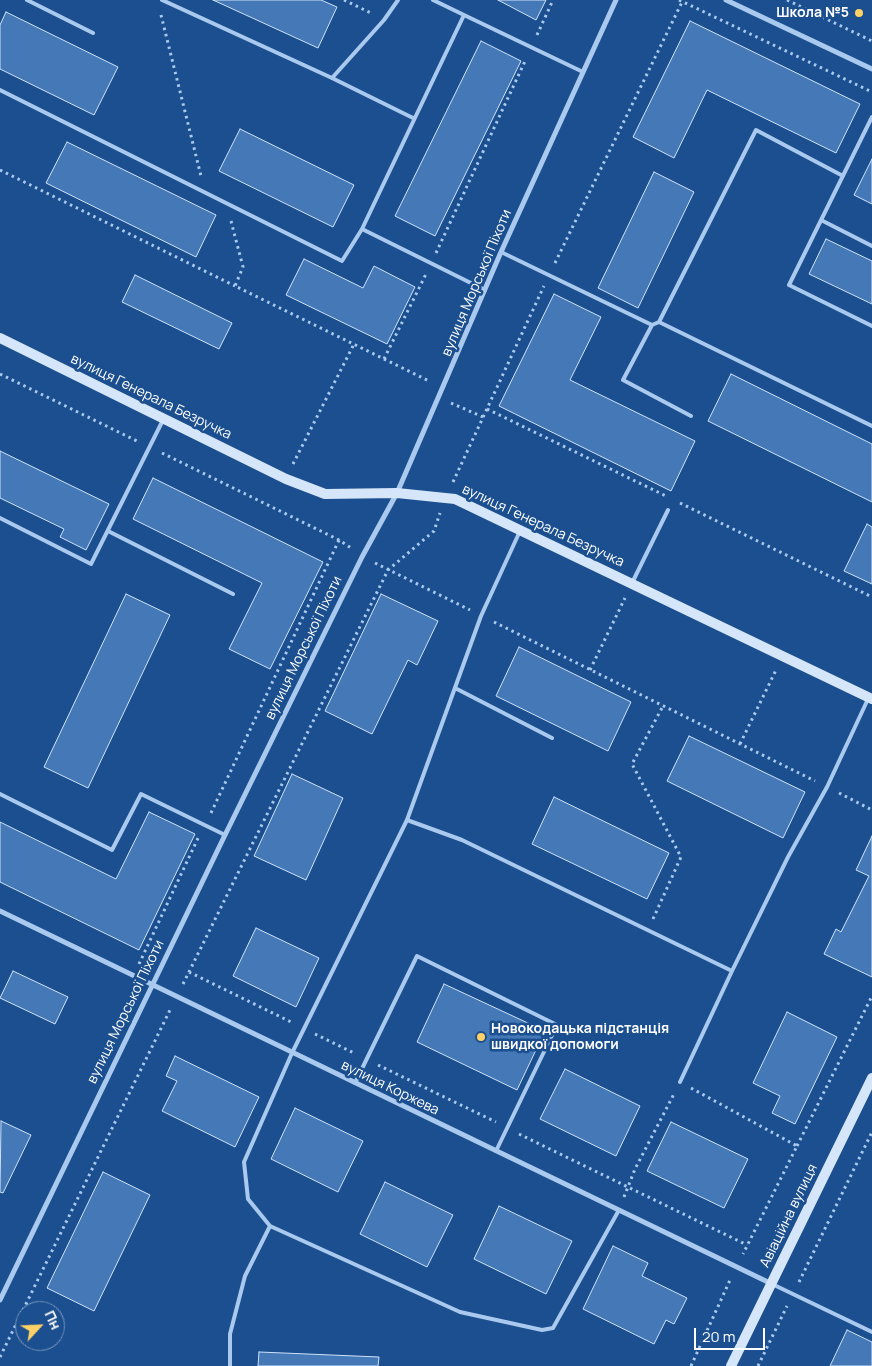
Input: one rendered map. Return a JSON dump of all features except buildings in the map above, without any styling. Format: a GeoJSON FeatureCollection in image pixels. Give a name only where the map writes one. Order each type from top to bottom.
{"type":"FeatureCollection","features":[{"type":"Feature","properties":{"kind":"street","name":"вулиця Морської Піхоти"},"geometry":{"type":"LineString","coordinates":[[0,1300],[151,985],[362,556],[397,493],[444,388],[501,252],[616,0]]}},
{"type":"Feature","properties":{"kind":"street"},"geometry":{"type":"LineString","coordinates":[[726,0],[872,70]]}},
{"type":"Feature","properties":{"kind":"street","name":"вулиця Генерала Безручка"},"geometry":{"type":"LineString","coordinates":[[0,338],[286,479],[325,494],[397,493],[455,499],[870,698]]}},
{"type":"Feature","properties":{"kind":"street","name":"вулиця Коржева"},"geometry":{"type":"LineString","coordinates":[[0,911],[772,1284]]}},
{"type":"Feature","properties":{"kind":"street","name":"Авіаційна вулиця"},"geometry":{"type":"LineString","coordinates":[[731,1366],[869,1092],[872,1078]]}},
{"type":"Feature","properties":{"kind":"lane"},"geometry":{"type":"LineString","coordinates":[[28,0],[93,33]]}},
{"type":"Feature","properties":{"kind":"lane"},"geometry":{"type":"LineString","coordinates":[[162,0],[332,78],[413,118]]}},
{"type":"Feature","properties":{"kind":"lane"},"geometry":{"type":"LineString","coordinates":[[332,78],[384,20],[398,0]]}},
{"type":"Feature","properties":{"kind":"lane"},"geometry":{"type":"LineString","coordinates":[[433,0],[583,72]]}},
{"type":"Feature","properties":{"kind":"lane"},"geometry":{"type":"LineString","coordinates":[[0,90],[342,261],[362,229],[413,118],[464,15]]}},
{"type":"Feature","properties":{"kind":"lane"},"geometry":{"type":"LineString","coordinates":[[872,117],[789,285],[872,326]]}},
{"type":"Feature","properties":{"kind":"lane"},"geometry":{"type":"LineString","coordinates":[[691,416],[624,380],[652,325],[659,322],[756,130],[843,176]]}},
{"type":"Feature","properties":{"kind":"lane"},"geometry":{"type":"LineString","coordinates":[[821,220],[872,246]]}},
{"type":"Feature","properties":{"kind":"lane"},"geometry":{"type":"LineString","coordinates":[[362,229],[485,290]]}},
{"type":"Feature","properties":{"kind":"lane"},"geometry":{"type":"LineString","coordinates":[[501,252],[652,325]]}},
{"type":"Feature","properties":{"kind":"lane"},"geometry":{"type":"LineString","coordinates":[[659,322],[872,426]]}},
{"type":"Feature","properties":{"kind":"lane"},"geometry":{"type":"LineString","coordinates":[[0,518],[91,564],[164,419]]}},
{"type":"Feature","properties":{"kind":"lane"},"geometry":{"type":"LineString","coordinates":[[632,583],[668,510]]}},
{"type":"Feature","properties":{"kind":"lane"},"geometry":{"type":"LineString","coordinates":[[521,529],[481,616],[407,820],[292,1053],[244,1162],[248,1199],[270,1226],[460,1312],[542,1330],[553,1328],[619,1210]]}},
{"type":"Feature","properties":{"kind":"lane"},"geometry":{"type":"LineString","coordinates":[[108,531],[233,594]]}},
{"type":"Feature","properties":{"kind":"lane"},"geometry":{"type":"LineString","coordinates":[[455,688],[552,738]]}},
{"type":"Feature","properties":{"kind":"lane"},"geometry":{"type":"LineString","coordinates":[[680,1082],[788,857],[827,787],[870,698]]}},
{"type":"Feature","properties":{"kind":"lane"},"geometry":{"type":"LineString","coordinates":[[0,794],[112,850],[141,794],[225,835]]}},
{"type":"Feature","properties":{"kind":"lane"},"geometry":{"type":"LineString","coordinates":[[407,820],[462,840],[732,971]]}},
{"type":"Feature","properties":{"kind":"lane"},"geometry":{"type":"LineString","coordinates":[[355,1083],[417,956],[426,960],[557,1026],[496,1151]]}},
{"type":"Feature","properties":{"kind":"lane"},"geometry":{"type":"LineString","coordinates":[[230,1366],[230,1334],[244,1276],[270,1226]]}},
{"type":"Feature","properties":{"kind":"lane"},"geometry":{"type":"LineString","coordinates":[[772,1284],[872,1332]]}},
{"type":"Feature","properties":{"kind":"path"},"geometry":{"type":"LineString","coordinates":[[344,0],[384,20]]}},
{"type":"Feature","properties":{"kind":"path"},"geometry":{"type":"LineString","coordinates":[[384,359],[431,263],[553,0]]}},
{"type":"Feature","properties":{"kind":"path"},"geometry":{"type":"LineString","coordinates":[[787,0],[872,41]]}},
{"type":"Feature","properties":{"kind":"path"},"geometry":{"type":"LineString","coordinates":[[0,1357],[388,570],[434,531],[445,498],[681,1],[872,92]]}},
{"type":"Feature","properties":{"kind":"path"},"geometry":{"type":"LineString","coordinates":[[159,10],[206,194]]}},
{"type":"Feature","properties":{"kind":"path"},"geometry":{"type":"LineString","coordinates":[[0,170],[444,388]]}},
{"type":"Feature","properties":{"kind":"path"},"geometry":{"type":"LineString","coordinates":[[227,204],[243,267],[235,286]]}},
{"type":"Feature","properties":{"kind":"path"},"geometry":{"type":"LineString","coordinates":[[286,479],[354,344]]}},
{"type":"Feature","properties":{"kind":"path"},"geometry":{"type":"LineString","coordinates":[[0,374],[340,540],[362,556],[388,570],[872,810]]}},
{"type":"Feature","properties":{"kind":"path"},"geometry":{"type":"LineString","coordinates":[[440,397],[483,417]]}},
{"type":"Feature","properties":{"kind":"path"},"geometry":{"type":"LineString","coordinates":[[134,976],[340,540]]}},
{"type":"Feature","properties":{"kind":"path"},"geometry":{"type":"LineString","coordinates":[[590,670],[632,583]]}},
{"type":"Feature","properties":{"kind":"path"},"geometry":{"type":"LineString","coordinates":[[740,744],[783,656]]}},
{"type":"Feature","properties":{"kind":"path"},"geometry":{"type":"LineString","coordinates":[[648,931],[681,857],[632,764],[662,706]]}},
{"type":"Feature","properties":{"kind":"path"},"geometry":{"type":"LineString","coordinates":[[189,972],[747,1245]]}},
{"type":"Feature","properties":{"kind":"path"},"geometry":{"type":"LineString","coordinates":[[691,1366],[736,1266],[872,996]]}},
{"type":"Feature","properties":{"kind":"path"},"geometry":{"type":"LineString","coordinates":[[619,1210],[628,1187],[680,1082],[797,1146]]}},
{"type":"Feature","properties":{"kind":"path"},"geometry":{"type":"LineString","coordinates":[[758,1366],[872,1132]]}},
{"type":"Feature","properties":{"kind":"place","name":"Школа №5"},"geometry":{"type":"Point","coordinates":[859,13]}},
{"type":"Feature","properties":{"kind":"place","name":"Новокодацька підстанція швидкої допомоги"},"geometry":{"type":"Point","coordinates":[481,1037]}}]}
